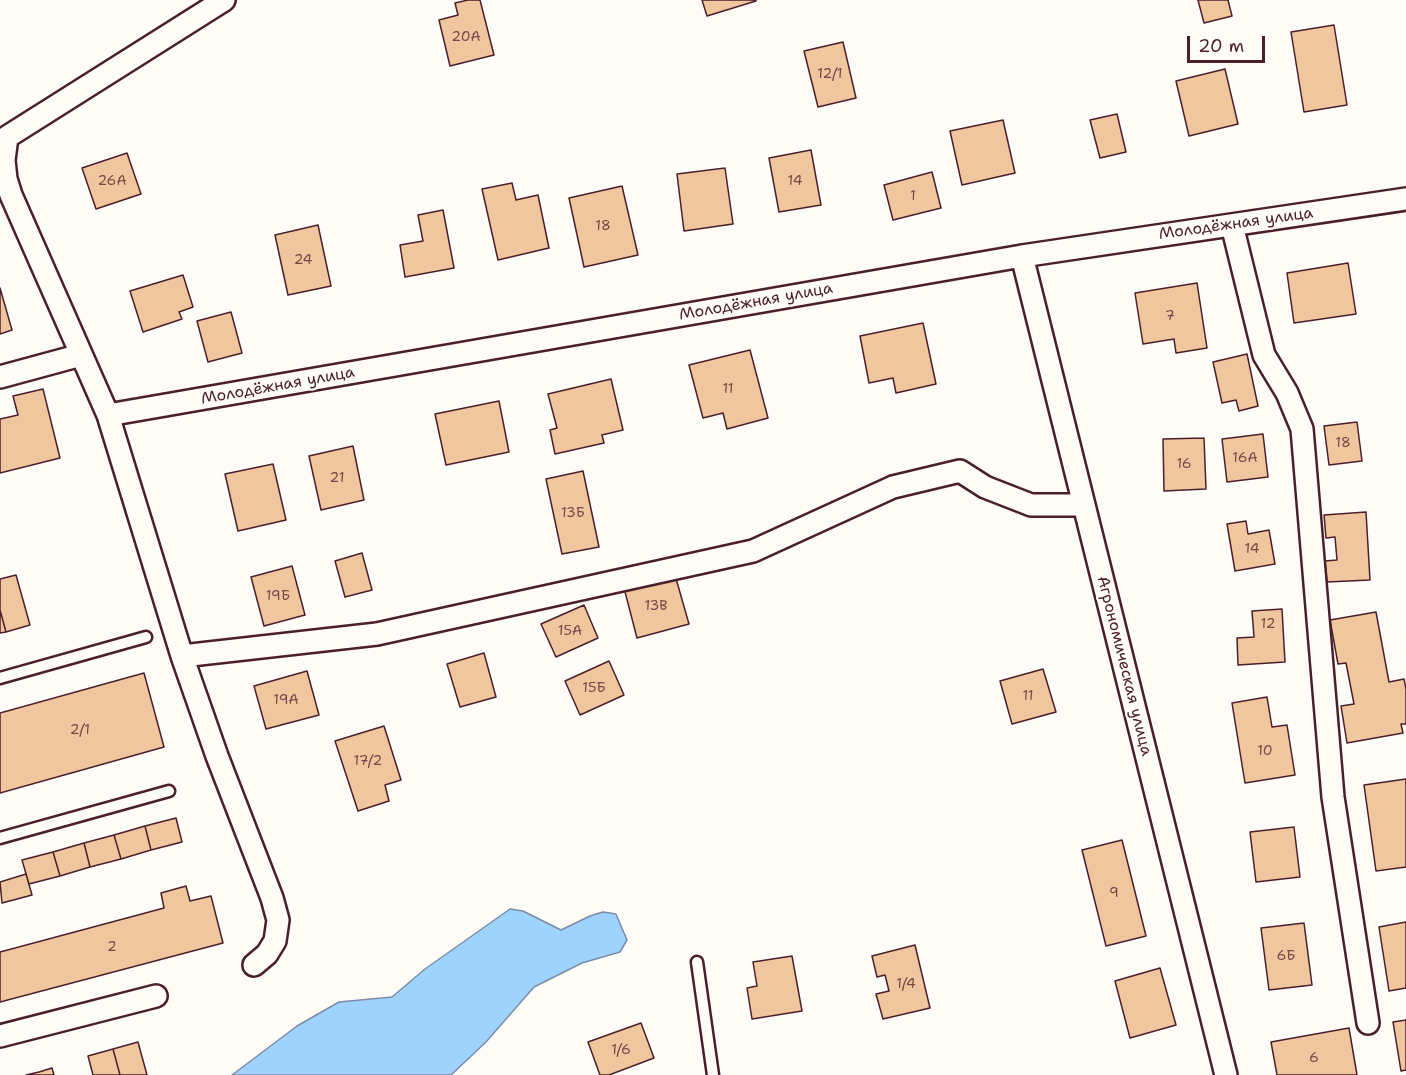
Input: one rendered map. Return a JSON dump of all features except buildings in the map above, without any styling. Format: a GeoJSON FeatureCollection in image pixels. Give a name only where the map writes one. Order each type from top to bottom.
{"type":"FeatureCollection","features":[{"type":"Feature","properties":{"kind":"street"},"geometry":{"type":"LineString","coordinates":[[224,0],[4,135],[4,160],[11,195],[108,415],[183,656],[217,756],[272,898],[278,920],[275,941],[267,954],[254,965]]}},
{"type":"Feature","properties":{"kind":"street","name":"Молодёжная улица"},"geometry":{"type":"LineString","coordinates":[[108,415],[1022,256],[1406,199]]}},
{"type":"Feature","properties":{"kind":"street"},"geometry":{"type":"LineString","coordinates":[[1232,225],[1264,355],[1287,393],[1302,429],[1333,797],[1368,1023]]}},
{"type":"Feature","properties":{"kind":"street","name":"Агрономическая улица"},"geometry":{"type":"LineString","coordinates":[[1022,256],[1226,1075]]}},
{"type":"Feature","properties":{"kind":"street"},"geometry":{"type":"LineString","coordinates":[[0,377],[81,355]]}},
{"type":"Feature","properties":{"kind":"street"},"geometry":{"type":"LineString","coordinates":[[183,656],[377,634],[753,551],[893,487],[960,471],[986,487],[1031,505],[1084,505]]}},
{"type":"Feature","properties":{"kind":"street"},"geometry":{"type":"LineString","coordinates":[[0,1036],[156,996]]}},
{"type":"Feature","properties":{"kind":"lane"},"geometry":{"type":"LineString","coordinates":[[0,678],[146,637]]}},
{"type":"Feature","properties":{"kind":"lane"},"geometry":{"type":"LineString","coordinates":[[0,838],[169,791]]}},
{"type":"Feature","properties":{"kind":"lane"},"geometry":{"type":"LineString","coordinates":[[697,962],[713,1075]]}},
{"type":"Feature","properties":{"kind":"water"},"geometry":{"type":"Polygon","coordinates":[[[510,909],[523,911],[561,930],[603,912],[616,914],[627,940],[620,952],[582,963],[534,987],[486,1042],[451,1075],[232,1075],[297,1026],[339,1002],[392,997],[425,969],[510,909]]]}}]}
